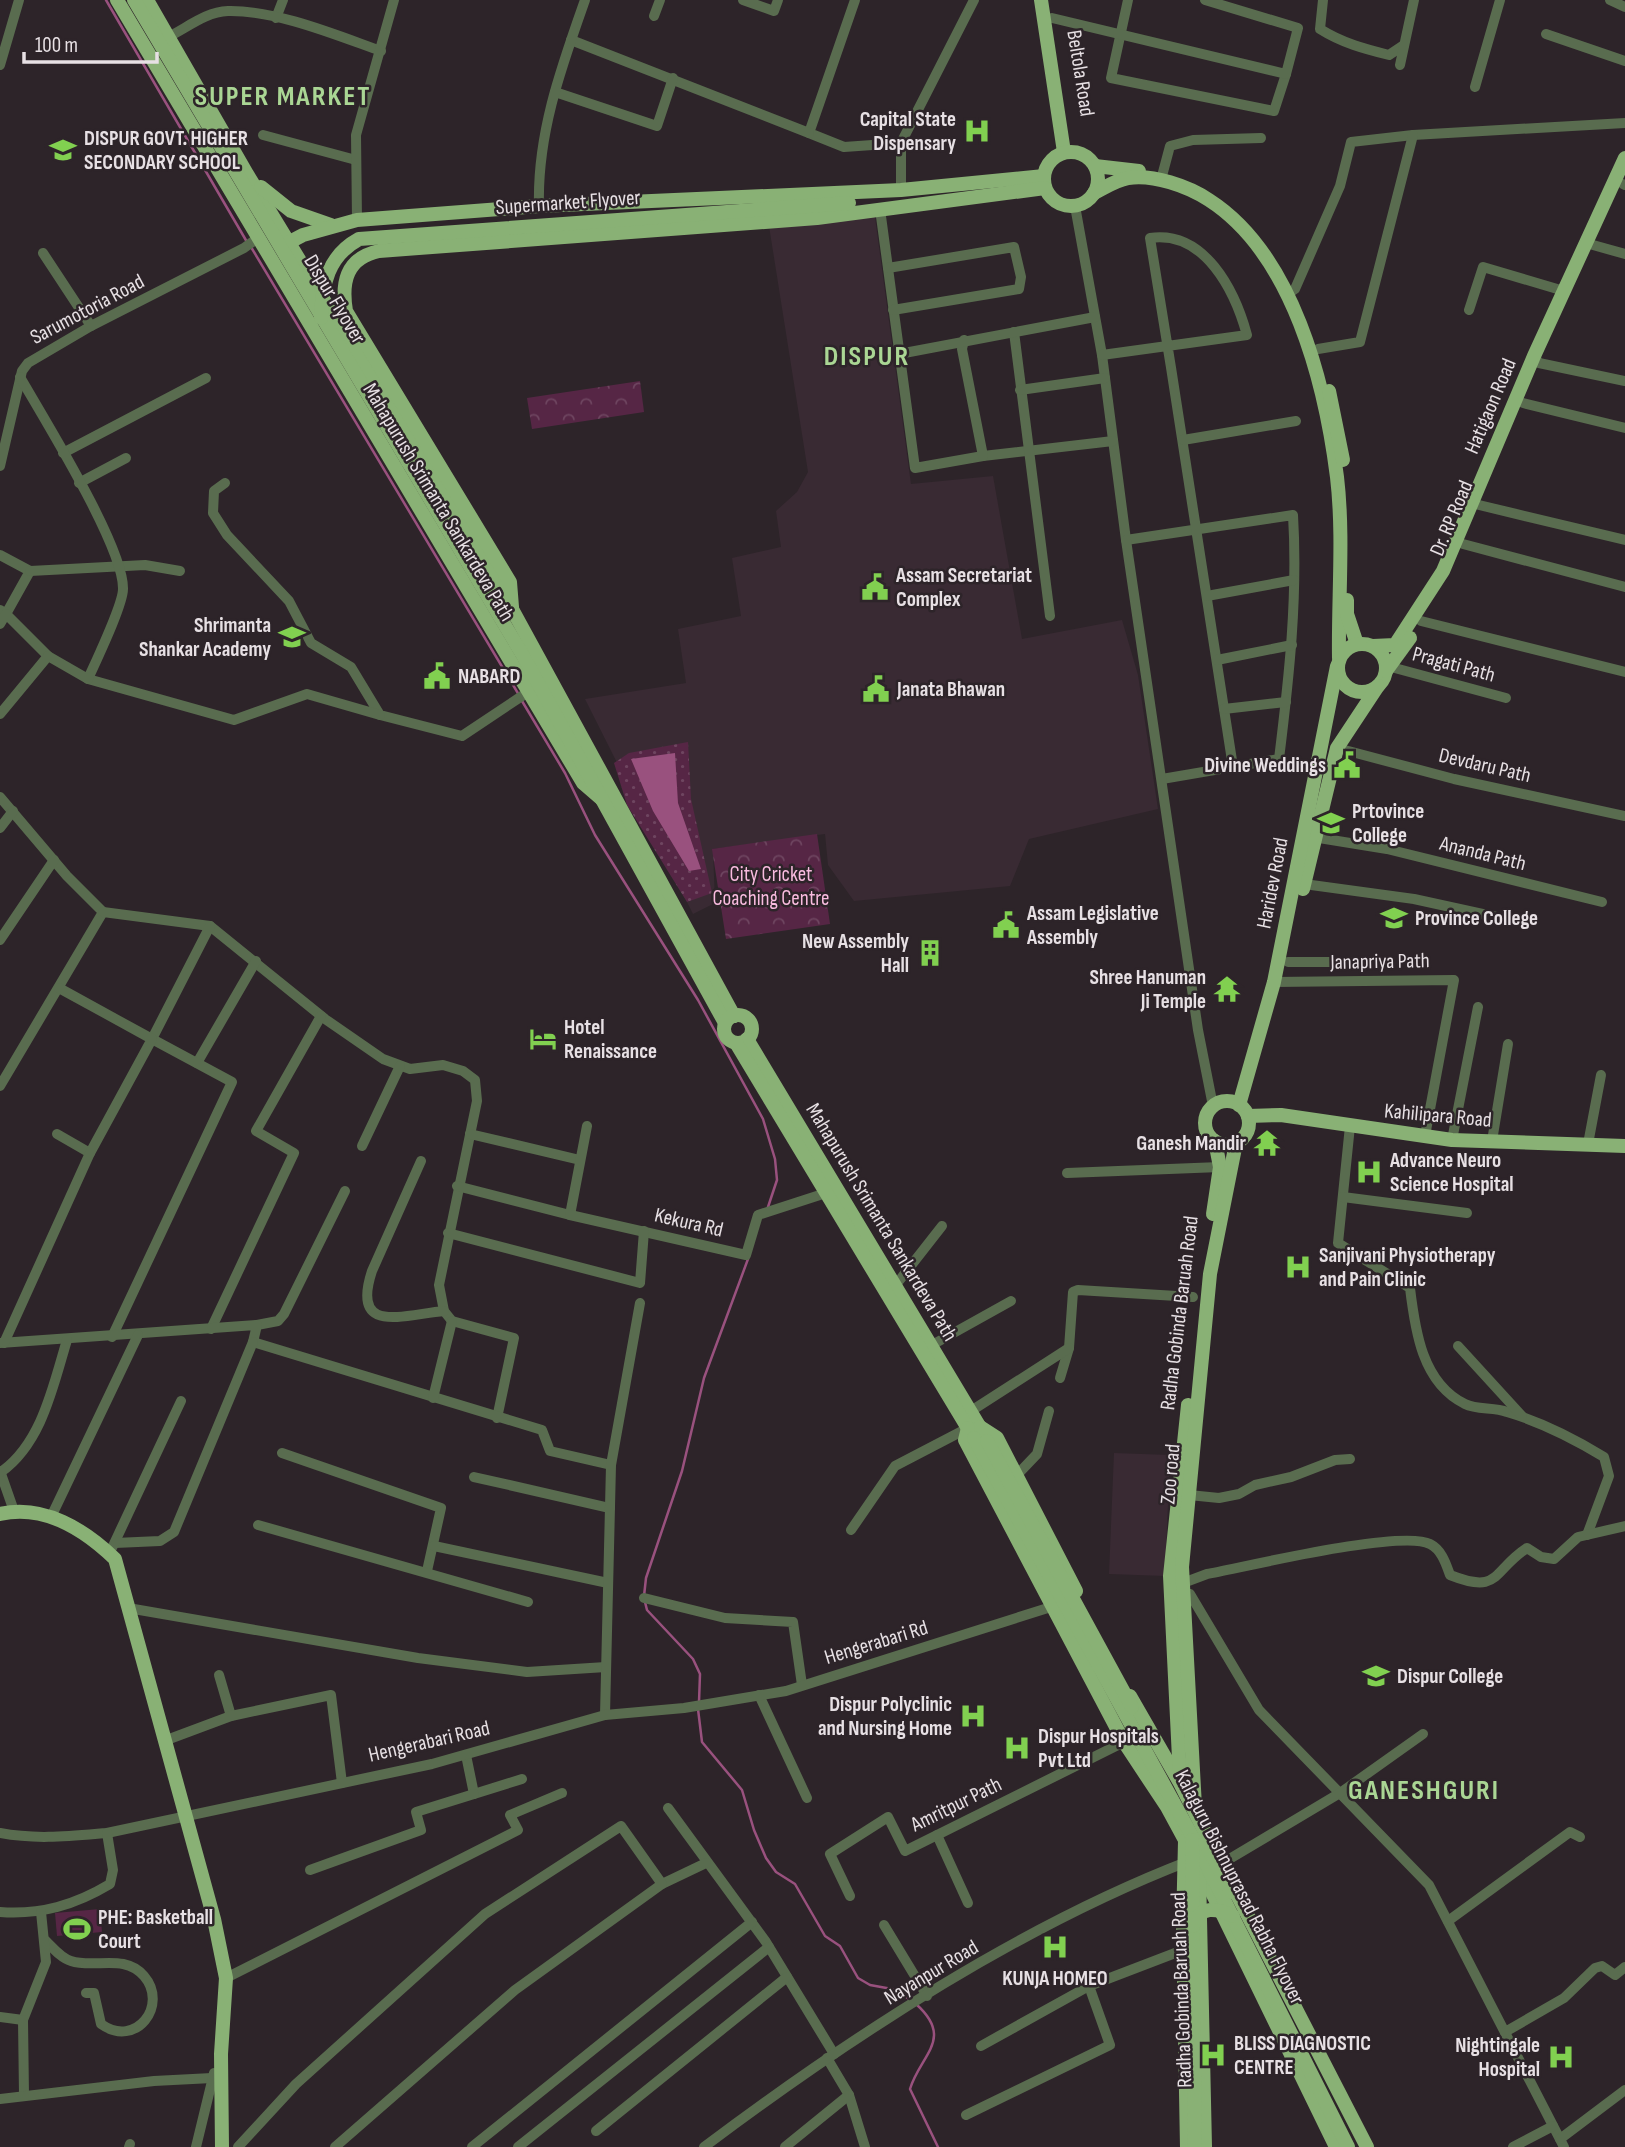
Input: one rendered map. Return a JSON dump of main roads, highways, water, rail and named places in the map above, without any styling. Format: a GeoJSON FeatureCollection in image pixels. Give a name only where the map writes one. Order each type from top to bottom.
{"type":"FeatureCollection","features":[{"type":"Feature","properties":{"kind":"main road","name":"Mahapurush Srimanta Sankardeva Path"},"geometry":{"type":"LineString","coordinates":[[117,0],[219,172],[252,242],[268,253],[523,696],[583,783],[605,802],[730,1020]]}},
{"type":"Feature","properties":{"kind":"main road","name":"Dispur Flyover"},"geometry":{"type":"LineString","coordinates":[[134,0],[564,728],[605,802]]}},
{"type":"Feature","properties":{"kind":"main road","name":"Mahapurush Srimanta Sankardeva Path"},"geometry":{"type":"LineString","coordinates":[[146,0],[247,174],[512,609],[730,1020]]}},
{"type":"Feature","properties":{"kind":"main road"},"geometry":{"type":"LineString","coordinates":[[1041,0],[1068,152]]}},
{"type":"Feature","properties":{"kind":"main road","name":"Beltola Road"},"geometry":{"type":"LineString","coordinates":[[1049,0],[1068,152]]}},
{"type":"Feature","properties":{"kind":"main road"},"geometry":{"type":"LineString","coordinates":[[1094,193],[1098,180],[1095,166],[1089,159],[1068,152],[1050,161],[1044,182],[1057,202],[1075,206],[1094,193],[1130,177],[1159,180],[1198,192],[1228,212],[1256,240],[1291,292]]}},
{"type":"Feature","properties":{"kind":"main road","name":"Hatigaon Road"},"geometry":{"type":"LineString","coordinates":[[1373,646],[1395,645],[1443,571],[1564,291],[1625,158]]}},
{"type":"Feature","properties":{"kind":"main road"},"geometry":{"type":"LineString","coordinates":[[219,172],[239,159]]}},
{"type":"Feature","properties":{"kind":"main road"},"geometry":{"type":"LineString","coordinates":[[1095,166],[1162,176],[1202,186],[1232,205],[1264,236],[1318,349],[1345,473],[1347,614],[1357,644]]}},
{"type":"Feature","properties":{"kind":"main road"},"geometry":{"type":"LineString","coordinates":[[247,174],[285,207],[331,225]]}},
{"type":"Feature","properties":{"kind":"main road"},"geometry":{"type":"LineString","coordinates":[[268,253],[331,225],[357,220],[539,206],[1044,182]]}},
{"type":"Feature","properties":{"kind":"main road"},"geometry":{"type":"LineString","coordinates":[[512,609],[510,582],[346,311],[344,284],[351,265],[368,253],[806,219],[1044,182]]}},
{"type":"Feature","properties":{"kind":"main road","name":"Dr. RP Road"},"geometry":{"type":"LineString","coordinates":[[1388,669],[1447,581],[1523,403],[1536,360],[1624,183]]}},
{"type":"Feature","properties":{"kind":"main road","name":"Supermarket Flyover"},"geometry":{"type":"LineString","coordinates":[[321,318],[322,293],[330,265],[349,244],[359,239],[849,202],[871,191]]}},
{"type":"Feature","properties":{"kind":"main road","name":"Haridev Road"},"geometry":{"type":"LineString","coordinates":[[1244,1110],[1279,982],[1338,662],[1337,477],[1315,370],[1291,292]]}},
{"type":"Feature","properties":{"kind":"main road"},"geometry":{"type":"LineString","coordinates":[[319,340],[329,327],[341,326]]}},
{"type":"Feature","properties":{"kind":"main road"},"geometry":{"type":"LineString","coordinates":[[395,415],[397,396]]}},
{"type":"Feature","properties":{"kind":"main road"},"geometry":{"type":"LineString","coordinates":[[1357,644],[1373,646],[1384,656],[1388,669],[1378,686],[1363,692],[1342,682],[1338,662],[1343,652],[1357,644]]}},
{"type":"Feature","properties":{"kind":"main road","name":"Haridev Road"},"geometry":{"type":"LineString","coordinates":[[1279,982],[1287,962],[1313,837],[1338,748],[1378,686]]}},
{"type":"Feature","properties":{"kind":"main road"},"geometry":{"type":"LineString","coordinates":[[741,1016],[749,1020],[752,1029],[742,1041],[726,1037],[730,1020],[741,1016]]}},
{"type":"Feature","properties":{"kind":"main road","name":"Mahapurush Srimanta Sankardeva Path"},"geometry":{"type":"LineString","coordinates":[[742,1041],[826,1194],[977,1434]]}},
{"type":"Feature","properties":{"kind":"main road","name":"Mahapurush Srimanta Sankardeva Path"},"geometry":{"type":"LineString","coordinates":[[742,1041],[932,1345],[971,1411],[977,1434]]}},
{"type":"Feature","properties":{"kind":"main road"},"geometry":{"type":"LineString","coordinates":[[1226,1101],[1244,1110],[1248,1131],[1236,1143],[1223,1145],[1215,1141],[1205,1125],[1213,1106],[1226,1101]]}},
{"type":"Feature","properties":{"kind":"main road","name":"Kahilipara Road"},"geometry":{"type":"LineString","coordinates":[[1244,1110],[1452,1140],[1625,1146]]}},
{"type":"Feature","properties":{"kind":"main road","name":"Radha Gobinda Baruah Road"},"geometry":{"type":"LineString","coordinates":[[1180,1783],[1171,1551],[1201,1287],[1220,1167],[1215,1141]]}},
{"type":"Feature","properties":{"kind":"main road","name":"Zoo road"},"geometry":{"type":"LineString","coordinates":[[1195,1812],[1183,1588],[1210,1274],[1236,1143]]}},
{"type":"Feature","properties":{"kind":"main road"},"geometry":{"type":"LineString","coordinates":[[1196,1931],[1190,1835],[1195,1812],[1108,1659],[997,1438],[977,1434],[965,1440],[1124,1742],[1167,1807],[1190,1835],[1221,1864],[1257,1928],[1367,2147]]}},
{"type":"Feature","properties":{"kind":"main road","name":"Kalaguru Bishnuprasad Rabha Flyover"},"geometry":{"type":"LineString","coordinates":[[977,1434],[1190,1835],[1231,1922],[1348,2147]]}},
{"type":"Feature","properties":{"kind":"main road","name":"Kalaguru Bishnuprasad Rabha Flyover"},"geometry":{"type":"LineString","coordinates":[[977,1434],[1217,1862],[1357,2147]]}},
{"type":"Feature","properties":{"kind":"main road"},"geometry":{"type":"LineString","coordinates":[[7,1512],[51,1517],[76,1527],[112,1548],[183,1815],[214,1919],[226,1978],[221,2054],[222,2147]]}},
{"type":"Feature","properties":{"kind":"main road"},"geometry":{"type":"LineString","coordinates":[[1159,1746],[1169,1749],[1178,1745]]}},
{"type":"Feature","properties":{"kind":"main road"},"geometry":{"type":"LineString","coordinates":[[1167,1807],[1180,1783]]}},
{"type":"Feature","properties":{"kind":"main road"},"geometry":{"type":"LineString","coordinates":[[1195,1812],[1190,1835],[1192,1862],[1231,1922],[1236,1942],[1336,2147]]}},
{"type":"Feature","properties":{"kind":"main road","name":"Radha Gobinda Baruah Road"},"geometry":{"type":"LineString","coordinates":[[1190,1835],[1205,2147]]}},
{"type":"Feature","properties":{"kind":"main road","name":"Radha Gobinda Baruah Road"},"geometry":{"type":"LineString","coordinates":[[1187,2147],[1183,1950],[1192,1862]]}},
{"type":"Feature","properties":{"kind":"main road"},"geometry":{"type":"LineString","coordinates":[[1195,2147],[1196,1917],[1206,1910],[1218,1910],[1231,1922]]}},
{"type":"Feature","properties":{"kind":"main road"},"geometry":{"type":"LineString","coordinates":[[1236,1942],[1243,1928],[1257,1928]]}},
{"type":"Feature","properties":{"kind":"waterway"},"geometry":{"type":"LineString","coordinates":[[106,0],[247,242]]}},
{"type":"Feature","properties":{"kind":"waterway"},"geometry":{"type":"LineString","coordinates":[[251,247],[519,695]]}},
{"type":"Feature","properties":{"kind":"waterway"},"geometry":{"type":"LineString","coordinates":[[522,701],[565,773],[595,835],[698,1000],[763,1119],[775,1159],[777,1180],[768,1207]]}},
{"type":"Feature","properties":{"kind":"waterway"},"geometry":{"type":"LineString","coordinates":[[644,1596],[646,1578],[682,1471],[704,1378],[748,1259]]}},
{"type":"Feature","properties":{"kind":"waterway"},"geometry":{"type":"LineString","coordinates":[[645,1602],[647,1610],[693,1659],[700,1674],[699,1702]]}},
{"type":"Feature","properties":{"kind":"waterway"},"geometry":{"type":"LineString","coordinates":[[698,1709],[702,1742],[742,1790],[754,1830],[766,1858],[776,1872],[795,1884],[825,1936],[840,1946],[858,1978],[870,1985],[892,1989],[911,2000]]}},
{"type":"Feature","properties":{"kind":"waterway"},"geometry":{"type":"LineString","coordinates":[[916,2004],[927,2016],[933,2027],[934,2037],[910,2089],[938,2147]]}},
{"type":"Feature","properties":{"kind":"place","name":"Capital State Dispensary"},"geometry":{"type":"Point","coordinates":[977,131]}},
{"type":"Feature","properties":{"kind":"place","name":"DISPUR GOVT. HIGHER SECONDARY SCHOOL"},"geometry":{"type":"Point","coordinates":[63,150]}},
{"type":"Feature","properties":{"kind":"place","name":"Assam Secretariat Complex"},"geometry":{"type":"Point","coordinates":[875,587]}},
{"type":"Feature","properties":{"kind":"place","name":"Shrimanta Shankar Academy"},"geometry":{"type":"Point","coordinates":[292,637]}},
{"type":"Feature","properties":{"kind":"place","name":"NABARD"},"geometry":{"type":"Point","coordinates":[437,676]}},
{"type":"Feature","properties":{"kind":"place","name":"Janata Bhawan"},"geometry":{"type":"Point","coordinates":[876,689]}},
{"type":"Feature","properties":{"kind":"place","name":"Divine Weddings"},"geometry":{"type":"Point","coordinates":[1347,765]}},
{"type":"Feature","properties":{"kind":"place","name":"Prtovince College"},"geometry":{"type":"Point","coordinates":[1331,823]}},
{"type":"Feature","properties":{"kind":"place","name":"Province College"},"geometry":{"type":"Point","coordinates":[1394,918]}},
{"type":"Feature","properties":{"kind":"place","name":"Assam Legislative Assembly"},"geometry":{"type":"Point","coordinates":[1006,925]}},
{"type":"Feature","properties":{"kind":"place","name":"New Assembly Hall"},"geometry":{"type":"Point","coordinates":[930,953]}},
{"type":"Feature","properties":{"kind":"place","name":"Shree Hanuman Ji Temple"},"geometry":{"type":"Point","coordinates":[1227,989]}},
{"type":"Feature","properties":{"kind":"place","name":"Hotel Renaissance"},"geometry":{"type":"Point","coordinates":[543,1039]}},
{"type":"Feature","properties":{"kind":"place","name":"Ganesh Mandir"},"geometry":{"type":"Point","coordinates":[1267,1143]}},
{"type":"Feature","properties":{"kind":"place","name":"Advance Neuro Science Hospital"},"geometry":{"type":"Point","coordinates":[1369,1172]}},
{"type":"Feature","properties":{"kind":"place","name":"Sanjivani Physiotherapy and Pain Clinic"},"geometry":{"type":"Point","coordinates":[1298,1267]}},
{"type":"Feature","properties":{"kind":"place","name":"Dispur College"},"geometry":{"type":"Point","coordinates":[1376,1676]}},
{"type":"Feature","properties":{"kind":"place","name":"Dispur Polyclinic and Nursing Home"},"geometry":{"type":"Point","coordinates":[973,1716]}},
{"type":"Feature","properties":{"kind":"place","name":"Dispur Hospitals Pvt Ltd"},"geometry":{"type":"Point","coordinates":[1017,1748]}},
{"type":"Feature","properties":{"kind":"place","name":"PHE: Basketball Court"},"geometry":{"type":"Point","coordinates":[77,1929]}},
{"type":"Feature","properties":{"kind":"place","name":"KUNJA HOMEO"},"geometry":{"type":"Point","coordinates":[1055,1947]}},
{"type":"Feature","properties":{"kind":"place","name":"BLISS DIAGNOSTIC CENTRE"},"geometry":{"type":"Point","coordinates":[1213,2055]}},
{"type":"Feature","properties":{"kind":"place","name":"Nightingale Hospital"},"geometry":{"type":"Point","coordinates":[1561,2057]}},
{"type":"Feature","properties":{"kind":"district","name":"SUPER MARKET"},"geometry":{"type":"Point","coordinates":[283,95]}},
{"type":"Feature","properties":{"kind":"district","name":"DISPUR"},"geometry":{"type":"Point","coordinates":[867,355]}},
{"type":"Feature","properties":{"kind":"district","name":"GANESHGURI"},"geometry":{"type":"Point","coordinates":[1424,1789]}},
{"type":"Feature","properties":{"kind":"park label","name":"City Cricket Coaching Centre"},"geometry":{"type":"Point","coordinates":[771,886]}}]}
